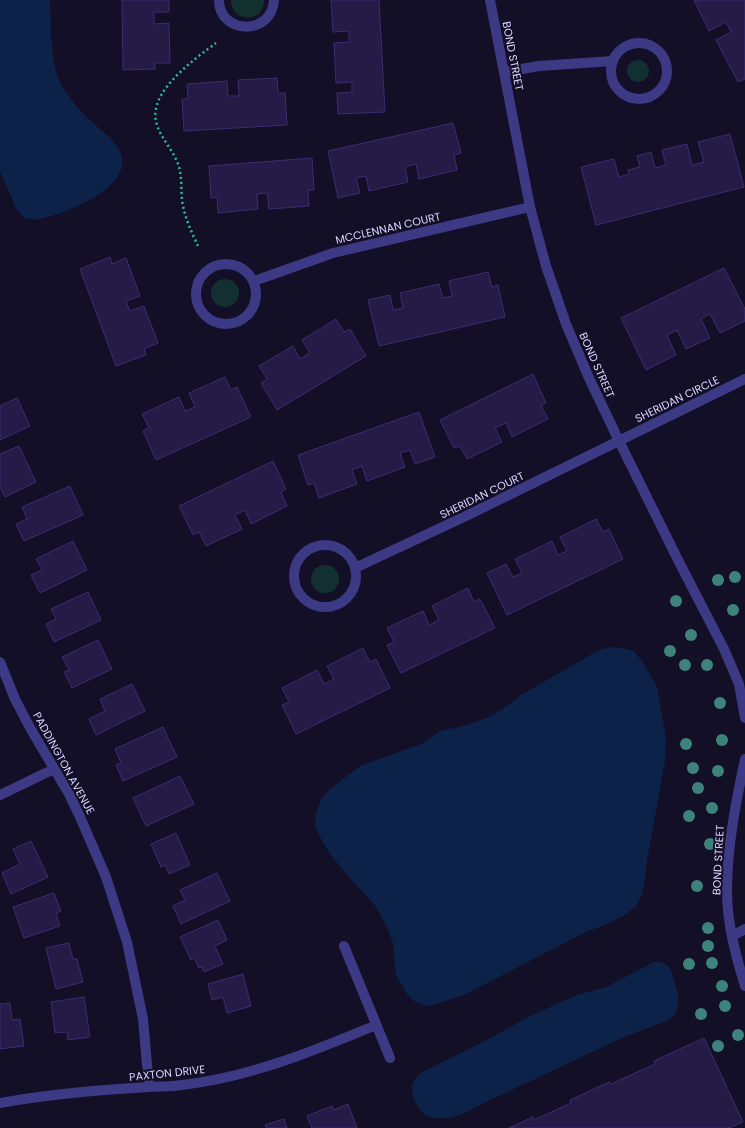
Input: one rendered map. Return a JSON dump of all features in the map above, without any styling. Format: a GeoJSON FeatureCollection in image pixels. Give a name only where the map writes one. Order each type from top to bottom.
{"type":"FeatureCollection","features":[{"type":"Feature","properties":{"kind":"street"},"geometry":{"type":"LineString","coordinates":[[219,0],[221,11],[227,19],[234,25],[243,27],[253,27],[268,18],[272,10],[274,0]]}},
{"type":"Feature","properties":{"kind":"street","name":"BOND STREET"},"geometry":{"type":"LineString","coordinates":[[490,0],[530,207],[546,266],[566,324],[588,378],[724,649],[738,684],[745,718]]}},
{"type":"Feature","properties":{"kind":"street"},"geometry":{"type":"LineString","coordinates":[[633,43],[642,43],[651,46],[664,58],[666,76],[657,92],[649,97],[630,97],[622,93],[616,87],[612,78],[611,70],[613,61],[617,52],[624,47],[633,43]]}},
{"type":"Feature","properties":{"kind":"street"},"geometry":{"type":"LineString","coordinates":[[504,72],[539,66],[613,61]]}},
{"type":"Feature","properties":{"kind":"street","name":"MCCLENNAN COURT"},"geometry":{"type":"LineString","coordinates":[[254,281],[333,253],[530,207]]}},
{"type":"Feature","properties":{"kind":"street"},"geometry":{"type":"LineString","coordinates":[[225,264],[242,268],[254,281],[256,299],[253,308],[248,314],[236,322],[223,324],[214,321],[207,317],[197,302],[196,293],[202,276],[208,270],[216,266],[225,264]]}},
{"type":"Feature","properties":{"kind":"street","name":"SHERIDAN CIRCLE"},"geometry":{"type":"LineString","coordinates":[[619,441],[745,379]]}},
{"type":"Feature","properties":{"kind":"street","name":"SHERIDAN COURT"},"geometry":{"type":"LineString","coordinates":[[355,568],[466,516],[619,441]]}},
{"type":"Feature","properties":{"kind":"street"},"geometry":{"type":"LineString","coordinates":[[315,546],[335,546],[344,551],[351,559],[355,568],[356,579],[353,589],[348,597],[339,604],[329,607],[309,603],[301,597],[296,588],[294,578],[295,567],[299,558],[306,551],[315,546]]}},
{"type":"Feature","properties":{"kind":"street","name":"PADDINGTON AVENUE"},"geometry":{"type":"LineString","coordinates":[[0,662],[15,699],[69,794],[94,846],[106,877],[127,942],[143,1019],[149,1087]]}},
{"type":"Feature","properties":{"kind":"street","name":"BOND STREET"},"geometry":{"type":"LineString","coordinates":[[745,759],[733,816],[728,856],[727,892],[732,936],[745,986]]}},
{"type":"Feature","properties":{"kind":"street"},"geometry":{"type":"LineString","coordinates":[[0,795],[54,769]]}},
{"type":"Feature","properties":{"kind":"street"},"geometry":{"type":"LineString","coordinates":[[732,936],[745,929]]}},
{"type":"Feature","properties":{"kind":"street"},"geometry":{"type":"LineString","coordinates":[[344,946],[390,1058]]}},
{"type":"Feature","properties":{"kind":"street","name":"PAXTON DRIVE"},"geometry":{"type":"LineString","coordinates":[[0,1103],[59,1095],[181,1085],[211,1081],[263,1068],[328,1045],[376,1025]]}},
{"type":"Feature","properties":{"kind":"path"},"geometry":{"type":"LineString","coordinates":[[198,246],[186,217],[182,200],[182,182],[179,166],[174,153],[156,121],[155,111],[167,87],[186,66],[216,43]]}},
{"type":"Feature","properties":{"kind":"green space"},"geometry":{"type":"Polygon","coordinates":[[[231,0],[264,0],[263,8],[259,13],[248,18],[242,17],[236,13],[232,8],[231,0]]]}},
{"type":"Feature","properties":{"kind":"green space"},"geometry":{"type":"Polygon","coordinates":[[[638,60],[646,63],[649,71],[646,79],[638,82],[630,79],[627,71],[630,63],[638,60]]]}},
{"type":"Feature","properties":{"kind":"green space"},"geometry":{"type":"Polygon","coordinates":[[[225,279],[235,283],[239,293],[235,303],[225,307],[215,303],[211,293],[215,283],[225,279]]]}},
{"type":"Feature","properties":{"kind":"green space"},"geometry":{"type":"Polygon","coordinates":[[[325,565],[335,569],[339,579],[335,589],[325,593],[315,589],[311,579],[315,569],[325,565]]]}},
{"type":"Feature","properties":{"kind":"water"},"geometry":{"type":"Polygon","coordinates":[[[0,0],[50,0],[53,55],[57,76],[67,94],[78,108],[114,142],[121,153],[121,170],[114,181],[104,191],[77,206],[49,217],[39,219],[24,218],[16,208],[0,172],[0,0]]]}},
{"type":"Feature","properties":{"kind":"water"},"geometry":{"type":"Polygon","coordinates":[[[613,647],[634,651],[644,664],[657,687],[666,738],[665,761],[641,897],[635,907],[625,915],[586,932],[464,995],[426,1006],[414,1001],[407,994],[396,975],[393,943],[387,927],[374,904],[334,859],[323,843],[315,826],[316,814],[321,799],[330,789],[360,766],[421,744],[440,731],[467,725],[489,717],[521,695],[592,654],[601,649],[613,647]]]}},
{"type":"Feature","properties":{"kind":"water"},"geometry":{"type":"Polygon","coordinates":[[[656,961],[664,963],[670,968],[678,993],[678,1005],[675,1014],[667,1021],[624,1037],[456,1116],[450,1118],[437,1118],[426,1116],[417,1105],[413,1096],[412,1085],[415,1079],[422,1072],[485,1041],[530,1016],[577,995],[606,987],[656,961]]]}},
{"type":"Feature","properties":{"kind":"building"},"geometry":{"type":"Polygon","coordinates":[[[122,0],[169,0],[169,12],[154,12],[154,24],[169,23],[170,63],[155,63],[155,69],[123,70],[122,0]]]}},
{"type":"Feature","properties":{"kind":"building"},"geometry":{"type":"Polygon","coordinates":[[[331,0],[379,0],[385,112],[338,114],[337,93],[352,92],[352,82],[336,83],[334,43],[349,42],[349,31],[333,32],[331,0]]]}},
{"type":"Feature","properties":{"kind":"building"},"geometry":{"type":"Polygon","coordinates":[[[694,0],[745,0],[745,79],[738,82],[716,40],[731,32],[726,22],[709,31],[694,0]]]}},
{"type":"Feature","properties":{"kind":"building"},"geometry":{"type":"Polygon","coordinates":[[[277,78],[278,93],[285,93],[287,125],[184,131],[182,99],[188,99],[187,84],[227,81],[228,96],[239,96],[238,80],[277,78]]]}},
{"type":"Feature","properties":{"kind":"building"},"geometry":{"type":"Polygon","coordinates":[[[453,123],[461,153],[454,155],[457,170],[419,179],[416,164],[405,167],[408,182],[369,191],[366,176],[356,178],[360,193],[338,198],[328,151],[453,123]]]}},
{"type":"Feature","properties":{"kind":"building"},"geometry":{"type":"Polygon","coordinates":[[[730,134],[744,187],[596,225],[581,167],[614,159],[619,177],[629,174],[628,170],[640,167],[637,156],[651,152],[655,168],[666,165],[662,150],[687,144],[692,165],[704,162],[698,142],[730,134]]]}},
{"type":"Feature","properties":{"kind":"building"},"geometry":{"type":"Polygon","coordinates":[[[312,158],[314,190],[308,190],[309,206],[269,209],[267,193],[257,194],[258,209],[218,213],[217,197],[211,198],[209,166],[312,158]]]}},
{"type":"Feature","properties":{"kind":"building"},"geometry":{"type":"Polygon","coordinates":[[[110,257],[112,264],[126,258],[140,296],[126,301],[130,311],[144,306],[158,343],[144,349],[146,355],[116,366],[80,269],[110,257]]]}},
{"type":"Feature","properties":{"kind":"building"},"geometry":{"type":"Polygon","coordinates":[[[724,268],[745,309],[745,321],[720,333],[710,314],[701,319],[710,338],[686,349],[677,330],[667,335],[676,355],[646,370],[621,318],[724,268]]]}},
{"type":"Feature","properties":{"kind":"building"},"geometry":{"type":"Polygon","coordinates":[[[488,272],[492,287],[498,285],[505,317],[379,346],[368,300],[390,295],[393,310],[403,308],[400,293],[439,284],[443,298],[452,296],[449,281],[488,272]]]}},
{"type":"Feature","properties":{"kind":"building"},"geometry":{"type":"Polygon","coordinates":[[[336,319],[344,332],[350,329],[366,356],[277,410],[261,383],[267,379],[259,366],[293,346],[300,359],[310,353],[302,340],[336,319]]]}},
{"type":"Feature","properties":{"kind":"building"},"geometry":{"type":"Polygon","coordinates":[[[533,374],[546,403],[541,405],[548,419],[512,437],[506,423],[495,428],[502,442],[467,459],[460,446],[454,448],[440,420],[533,374]]]}},
{"type":"Feature","properties":{"kind":"building"},"geometry":{"type":"Polygon","coordinates":[[[225,377],[231,390],[237,387],[251,417],[156,460],[143,431],[149,428],[142,414],[179,397],[185,411],[195,407],[189,393],[225,377]]]}},
{"type":"Feature","properties":{"kind":"building"},"geometry":{"type":"Polygon","coordinates":[[[17,398],[30,426],[0,440],[0,406],[17,398]]]}},
{"type":"Feature","properties":{"kind":"building"},"geometry":{"type":"Polygon","coordinates":[[[419,412],[435,457],[415,464],[410,450],[400,453],[405,467],[367,481],[362,466],[352,470],[357,484],[319,498],[314,483],[308,485],[298,455],[419,412]]]}},
{"type":"Feature","properties":{"kind":"building"},"geometry":{"type":"Polygon","coordinates":[[[19,446],[36,482],[5,497],[0,487],[0,454],[19,446]]]}},
{"type":"Feature","properties":{"kind":"building"},"geometry":{"type":"Polygon","coordinates":[[[273,461],[286,489],[281,492],[287,506],[251,524],[245,510],[235,515],[242,529],[206,546],[199,532],[193,535],[179,506],[273,461]]]}},
{"type":"Feature","properties":{"kind":"building"},"geometry":{"type":"Polygon","coordinates":[[[70,486],[83,515],[24,541],[16,524],[27,519],[22,507],[70,486]]]}},
{"type":"Feature","properties":{"kind":"building"},"geometry":{"type":"Polygon","coordinates":[[[596,519],[603,532],[609,529],[623,559],[507,615],[487,573],[506,564],[513,577],[522,573],[515,559],[552,541],[558,555],[567,551],[560,537],[596,519]]]}},
{"type":"Feature","properties":{"kind":"building"},"geometry":{"type":"Polygon","coordinates":[[[73,541],[87,570],[40,593],[31,575],[42,570],[36,559],[73,541]]]}},
{"type":"Feature","properties":{"kind":"building"},"geometry":{"type":"Polygon","coordinates":[[[468,588],[474,602],[480,599],[495,628],[401,673],[387,645],[394,642],[387,628],[423,611],[429,625],[439,620],[432,606],[468,588]]]}},
{"type":"Feature","properties":{"kind":"building"},"geometry":{"type":"Polygon","coordinates":[[[88,592],[101,620],[54,642],[46,624],[56,619],[51,609],[88,592]]]}},
{"type":"Feature","properties":{"kind":"building"},"geometry":{"type":"Polygon","coordinates":[[[98,640],[112,669],[72,688],[64,672],[69,670],[62,657],[98,640]]]}},
{"type":"Feature","properties":{"kind":"building"},"geometry":{"type":"Polygon","coordinates":[[[363,648],[370,662],[376,659],[390,688],[296,734],[282,705],[289,702],[282,688],[317,670],[324,684],[334,679],[327,666],[363,648]]]}},
{"type":"Feature","properties":{"kind":"building"},"geometry":{"type":"Polygon","coordinates":[[[132,684],[145,711],[96,735],[89,719],[105,711],[100,699],[132,684]]]}},
{"type":"Feature","properties":{"kind":"building"},"geometry":{"type":"Polygon","coordinates":[[[163,727],[177,757],[123,781],[116,765],[121,763],[115,749],[163,727]]]}},
{"type":"Feature","properties":{"kind":"building"},"geometry":{"type":"Polygon","coordinates":[[[180,776],[194,804],[146,826],[133,798],[180,776]]]}},
{"type":"Feature","properties":{"kind":"building"},"geometry":{"type":"Polygon","coordinates":[[[176,833],[190,865],[169,874],[165,865],[161,867],[151,844],[176,833]]]}},
{"type":"Feature","properties":{"kind":"building"},"geometry":{"type":"Polygon","coordinates":[[[31,841],[48,877],[11,894],[2,873],[20,864],[13,849],[31,841]]]}},
{"type":"Feature","properties":{"kind":"building"},"geometry":{"type":"Polygon","coordinates":[[[217,873],[230,901],[181,924],[173,906],[185,900],[180,890],[217,873]]]}},
{"type":"Feature","properties":{"kind":"building"},"geometry":{"type":"Polygon","coordinates":[[[54,893],[61,911],[56,913],[60,926],[24,938],[13,907],[54,893]]]}},
{"type":"Feature","properties":{"kind":"building"},"geometry":{"type":"Polygon","coordinates":[[[218,920],[227,940],[215,946],[223,964],[204,972],[202,967],[199,968],[194,958],[191,960],[180,937],[218,920]]]}},
{"type":"Feature","properties":{"kind":"building"},"geometry":{"type":"Polygon","coordinates":[[[69,943],[73,959],[77,959],[83,982],[56,989],[46,948],[69,943]]]}},
{"type":"Feature","properties":{"kind":"building"},"geometry":{"type":"Polygon","coordinates":[[[243,974],[251,1006],[227,1013],[223,997],[212,1000],[208,984],[243,974]]]}},
{"type":"Feature","properties":{"kind":"building"},"geometry":{"type":"Polygon","coordinates":[[[84,997],[90,1037],[68,1040],[67,1032],[55,1033],[51,1002],[84,997]]]}},
{"type":"Feature","properties":{"kind":"building"},"geometry":{"type":"Polygon","coordinates":[[[10,1003],[12,1020],[20,1019],[24,1046],[0,1049],[0,1004],[10,1003]]]}},
{"type":"Feature","properties":{"kind":"building"},"geometry":{"type":"Polygon","coordinates":[[[704,1038],[743,1122],[729,1128],[509,1128],[533,1117],[534,1120],[571,1103],[570,1100],[609,1082],[611,1084],[655,1064],[654,1061],[704,1038]]]}},
{"type":"Feature","properties":{"kind":"building"},"geometry":{"type":"Polygon","coordinates":[[[348,1104],[357,1128],[312,1128],[307,1116],[332,1106],[334,1110],[348,1104]]]}},
{"type":"Feature","properties":{"kind":"building"},"geometry":{"type":"Polygon","coordinates":[[[284,1119],[287,1128],[266,1128],[265,1125],[284,1119]]]}}]}
